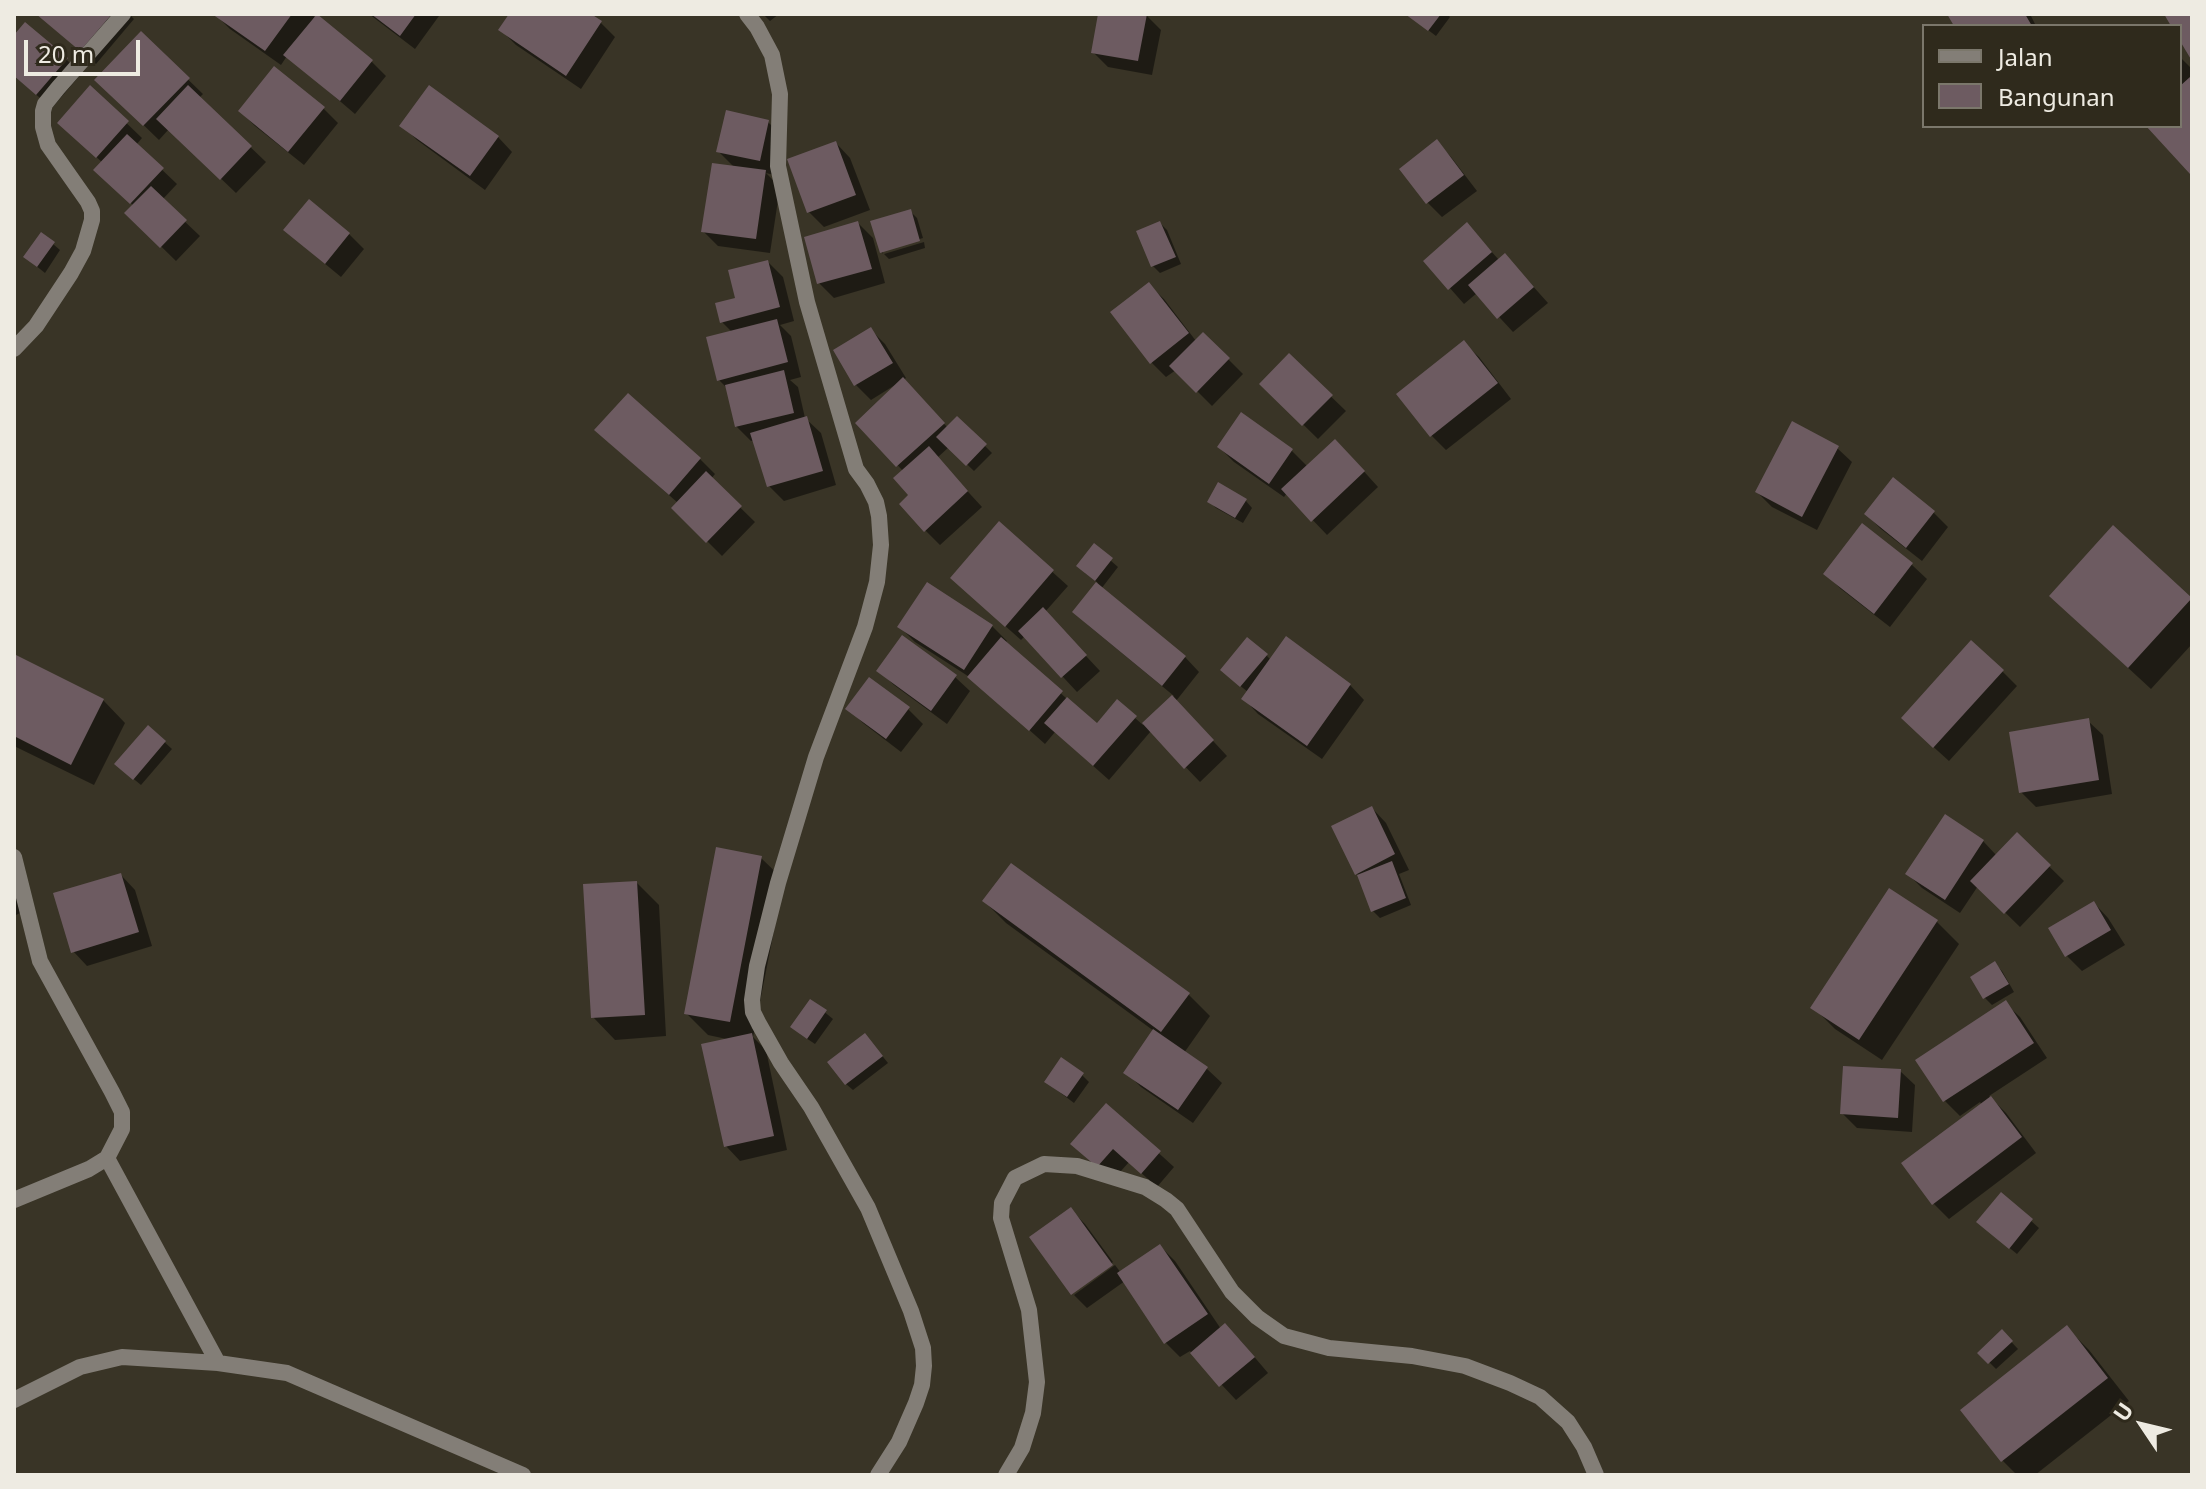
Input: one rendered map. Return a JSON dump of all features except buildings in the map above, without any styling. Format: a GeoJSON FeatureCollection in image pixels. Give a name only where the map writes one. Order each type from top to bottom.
{"type":"FeatureCollection","features":[{"type":"Feature","properties":{"kind":"street"},"geometry":{"type":"LineString","coordinates":[[14,349],[36,326],[71,273],[83,251],[92,220],[88,202],[48,145],[43,127],[45,104],[123,14]]}},
{"type":"Feature","properties":{"kind":"street"},"geometry":{"type":"LineString","coordinates":[[747,14],[772,55],[780,94],[778,166],[807,302],[856,469],[876,502],[879,516],[881,545],[877,582],[865,627],[816,757],[778,883],[757,966],[752,1000],[759,1024],[811,1107],[868,1208],[923,1348],[924,1366],[919,1394],[899,1442],[878,1475]]}},
{"type":"Feature","properties":{"kind":"street"},"geometry":{"type":"LineString","coordinates":[[14,857],[40,961],[122,1112],[122,1129],[107,1158],[89,1169],[14,1200]]}},
{"type":"Feature","properties":{"kind":"street"},"geometry":{"type":"LineString","coordinates":[[107,1158],[218,1363]]}},
{"type":"Feature","properties":{"kind":"street"},"geometry":{"type":"LineString","coordinates":[[1006,1475],[1022,1448],[1033,1413],[1037,1382],[1029,1310],[1001,1218],[1002,1203],[1015,1178],[1044,1164],[1077,1166],[1145,1187],[1166,1200],[1177,1209],[1232,1292],[1257,1317],[1284,1336],[1329,1348],[1412,1356],[1465,1366],[1540,1397],[1568,1422],[1584,1447],[1596,1475]]}},
{"type":"Feature","properties":{"kind":"street"},"geometry":{"type":"LineString","coordinates":[[14,1400],[80,1367],[122,1357],[218,1363],[287,1373],[523,1475]]}}]}
